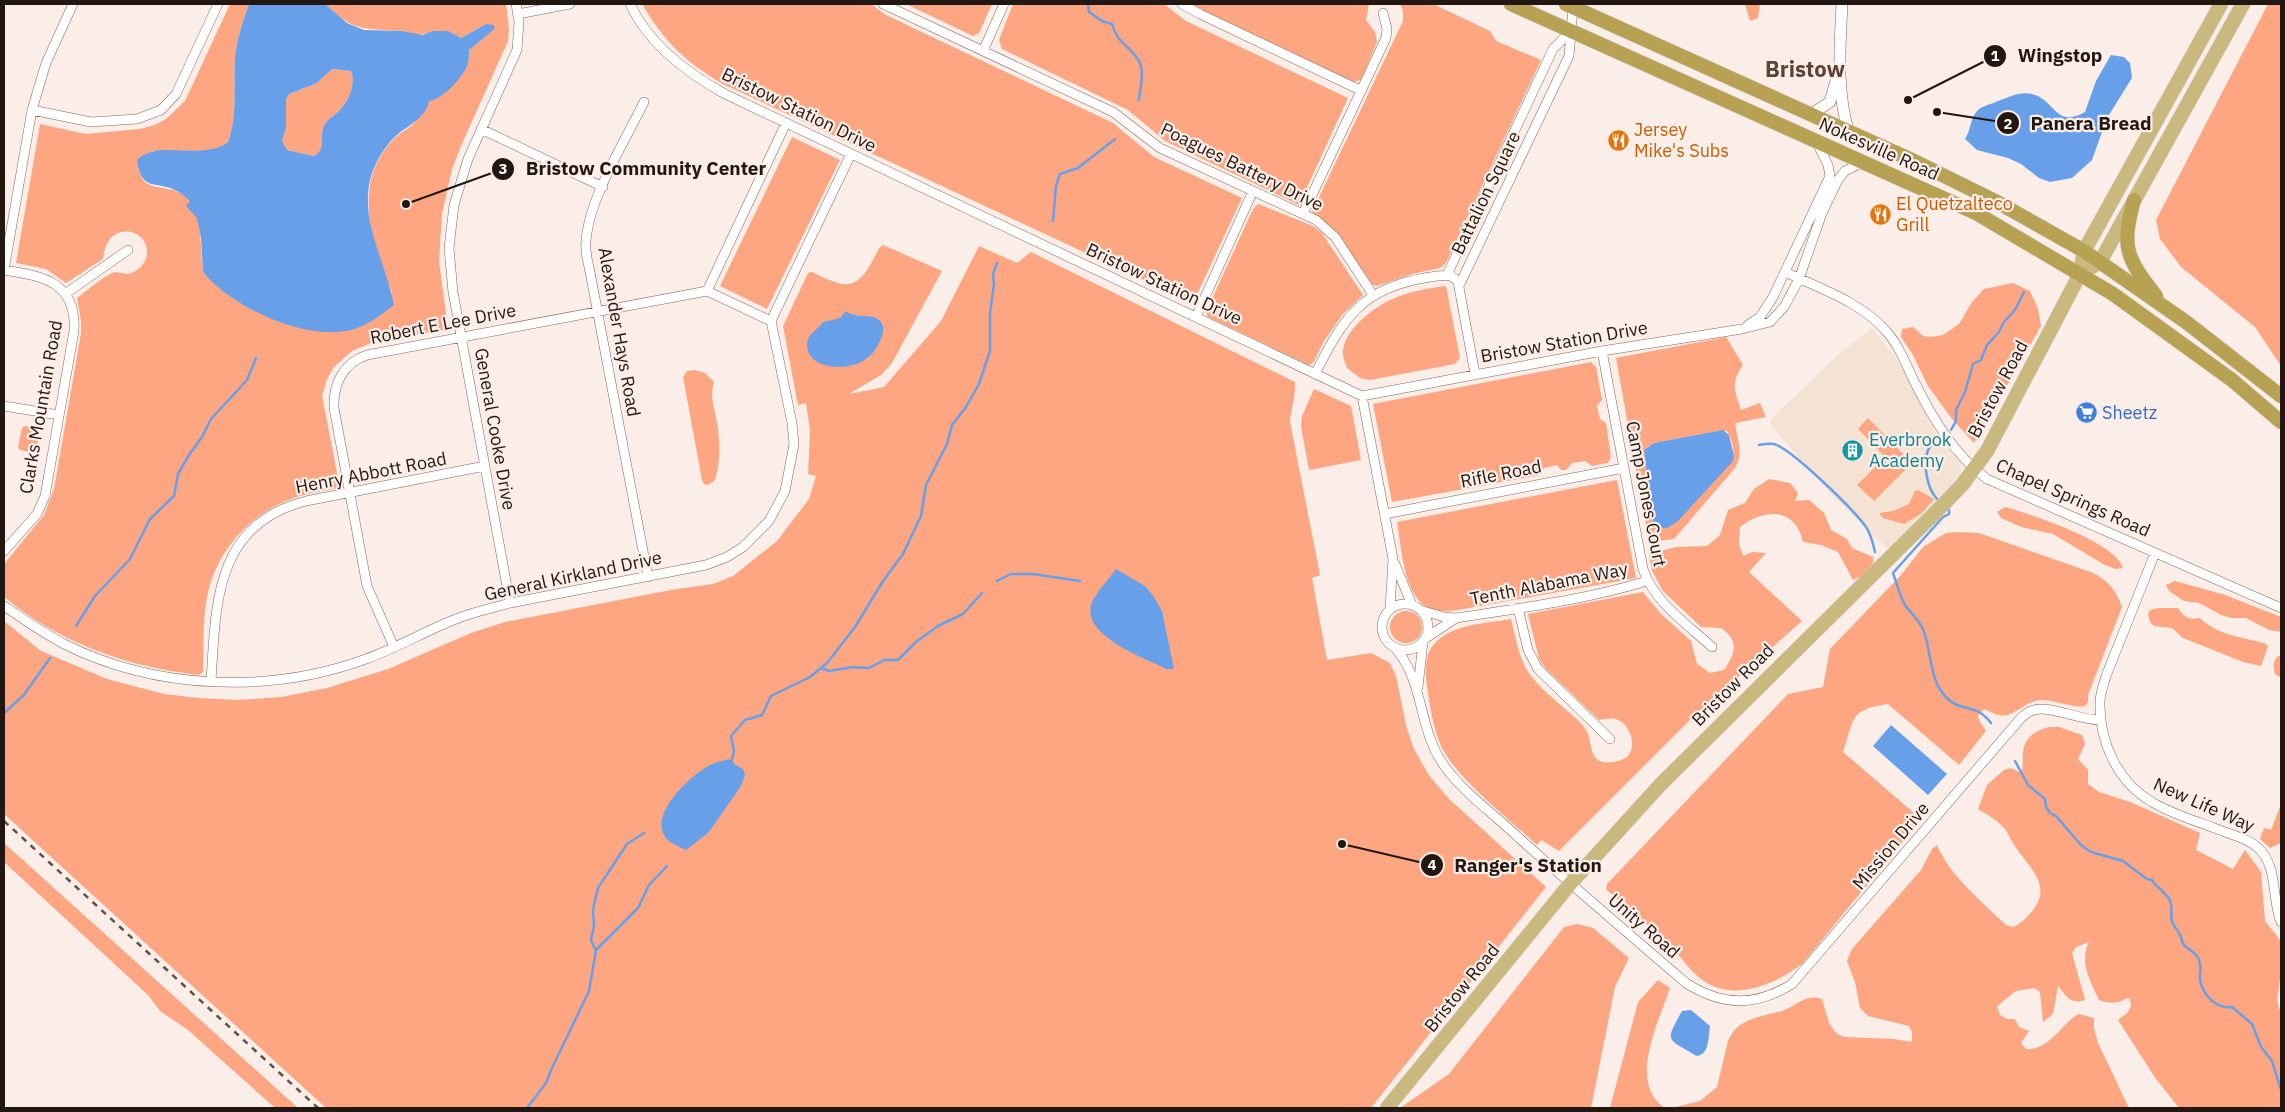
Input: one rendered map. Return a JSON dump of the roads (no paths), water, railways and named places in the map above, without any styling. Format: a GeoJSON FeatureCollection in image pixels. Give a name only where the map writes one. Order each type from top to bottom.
{"type":"FeatureCollection","features":[{"type":"Feature","properties":{"kind":"highway","name":"Nokesville Road"},"geometry":{"type":"LineString","coordinates":[[1511,4],[1976,213],[2114,294],[2207,361],[2281,422]]}},
{"type":"Feature","properties":{"kind":"highway","name":"Nokesville Road"},"geometry":{"type":"LineString","coordinates":[[1570,5],[1997,202],[2100,262],[2164,306],[2281,396]]}},
{"type":"Feature","properties":{"kind":"highway"},"geometry":{"type":"LineString","coordinates":[[2134,200],[2127,228],[2129,253],[2138,273],[2164,306]]}},
{"type":"Feature","properties":{"kind":"main road"},"geometry":{"type":"LineString","coordinates":[[2080,274],[2084,252],[2221,4]]}},
{"type":"Feature","properties":{"kind":"main road"},"geometry":{"type":"LineString","coordinates":[[2080,274],[2100,262],[2242,4]]}},
{"type":"Feature","properties":{"kind":"main road","name":"Bristow Road"},"geometry":{"type":"LineString","coordinates":[[1387,1108],[1570,884],[1661,784],[1823,622],[1891,557],[1974,469],[1986,451],[2080,274]]}},
{"type":"Feature","properties":{"kind":"street"},"geometry":{"type":"LineString","coordinates":[[32,110],[91,122],[137,119],[156,113],[165,107],[176,94],[218,4]]}},
{"type":"Feature","properties":{"kind":"street","name":"General Cooke Drive"},"geometry":{"type":"LineString","coordinates":[[510,603],[462,337],[450,263],[450,234],[458,190],[481,129],[517,50],[520,31],[516,4]]}},
{"type":"Feature","properties":{"kind":"street"},"geometry":{"type":"LineString","coordinates":[[518,14],[570,4]]}},
{"type":"Feature","properties":{"kind":"street","name":"Bristow Station Drive"},"geometry":{"type":"LineString","coordinates":[[630,4],[654,40],[695,77],[725,94],[1362,396],[1602,351],[1759,326],[1776,318],[1784,307],[1799,279],[1822,213],[1838,180],[1845,171],[1863,162]]}},
{"type":"Feature","properties":{"kind":"street","name":"Poagues Battery Drive"},"geometry":{"type":"LineString","coordinates":[[883,4],[1113,112],[1160,148],[1322,224],[1335,237],[1373,295]]}},
{"type":"Feature","properties":{"kind":"street"},"geometry":{"type":"LineString","coordinates":[[983,51],[1004,4]]}},
{"type":"Feature","properties":{"kind":"street"},"geometry":{"type":"LineString","coordinates":[[1182,4],[1360,90]]}},
{"type":"Feature","properties":{"kind":"street"},"geometry":{"type":"LineString","coordinates":[[1810,115],[1830,102],[1834,95],[1839,64],[1842,4]]}},
{"type":"Feature","properties":{"kind":"street"},"geometry":{"type":"LineString","coordinates":[[71,5],[46,63],[32,110],[4,270],[41,276],[55,283],[66,294],[128,250]]}},
{"type":"Feature","properties":{"kind":"street","name":"Battalion Square"},"geometry":{"type":"LineString","coordinates":[[1459,286],[1569,56],[1571,31],[1570,5]]}},
{"type":"Feature","properties":{"kind":"street"},"geometry":{"type":"LineString","coordinates":[[1303,214],[1386,38],[1387,29],[1383,13]]}},
{"type":"Feature","properties":{"kind":"street","name":"Battalion Square"},"geometry":{"type":"LineString","coordinates":[[1447,275],[1553,49],[1571,31]]}},
{"type":"Feature","properties":{"kind":"street"},"geometry":{"type":"LineString","coordinates":[[1839,64],[1843,112],[1849,133]]}},
{"type":"Feature","properties":{"kind":"street","name":"Alexander Hays Road"},"geometry":{"type":"LineString","coordinates":[[644,102],[602,187],[589,222],[586,241],[597,312],[648,577]]}},
{"type":"Feature","properties":{"kind":"street"},"geometry":{"type":"LineString","coordinates":[[786,123],[707,291],[772,321],[851,154]]}},
{"type":"Feature","properties":{"kind":"street"},"geometry":{"type":"LineString","coordinates":[[481,129],[602,187]]}},
{"type":"Feature","properties":{"kind":"street","name":"Bristow Station Drive"},"geometry":{"type":"LineString","coordinates":[[1742,329],[1760,317],[1773,297],[1830,176],[1828,165],[1817,143]]}},
{"type":"Feature","properties":{"kind":"street"},"geometry":{"type":"LineString","coordinates":[[1196,317],[1254,191]]}},
{"type":"Feature","properties":{"kind":"street","name":"Chapel Springs Road"},"geometry":{"type":"LineString","coordinates":[[1785,272],[1848,302],[1888,332],[1936,421],[1951,443],[1974,469],[1992,482],[2281,608]]}},
{"type":"Feature","properties":{"kind":"street"},"geometry":{"type":"LineString","coordinates":[[1315,374],[1343,324],[1352,312],[1373,295],[1386,288],[1409,281],[1447,275],[1456,278],[1459,286],[1475,374]]}},
{"type":"Feature","properties":{"kind":"street","name":"Robert E Lee Drive"},"geometry":{"type":"LineString","coordinates":[[394,648],[367,586],[349,492],[334,408],[335,388],[344,370],[359,358],[367,355],[707,291]]}},
{"type":"Feature","properties":{"kind":"street","name":"Clarks Mountain Road"},"geometry":{"type":"LineString","coordinates":[[4,551],[37,514],[47,486],[74,325],[74,313],[66,294]]}},
{"type":"Feature","properties":{"kind":"street","name":"General Kirkland Drive"},"geometry":{"type":"LineString","coordinates":[[4,606],[34,627],[65,644],[100,659],[161,676],[211,681],[264,681],[308,675],[366,659],[456,619],[510,603],[706,565],[727,557],[744,547],[762,530],[781,502],[789,479],[794,444],[792,423],[772,321]]}},
{"type":"Feature","properties":{"kind":"street","name":"Camp Jones Court"},"geometry":{"type":"LineString","coordinates":[[1602,351],[1643,569],[1647,581],[1663,602],[1712,647]]}},
{"type":"Feature","properties":{"kind":"street"},"geometry":{"type":"LineString","coordinates":[[1362,396],[1393,559],[1390,609]]}},
{"type":"Feature","properties":{"kind":"street"},"geometry":{"type":"LineString","coordinates":[[4,406],[59,415]]}},
{"type":"Feature","properties":{"kind":"street","name":"Henry Abbott Road"},"geometry":{"type":"LineString","coordinates":[[211,681],[219,592],[230,561],[241,542],[261,522],[288,506],[349,492],[485,466]]}},
{"type":"Feature","properties":{"kind":"street","name":"Rifle Road"},"geometry":{"type":"LineString","coordinates":[[1385,514],[1624,468]]}},
{"type":"Feature","properties":{"kind":"street","name":"New Life Way"},"geometry":{"type":"LineString","coordinates":[[2155,553],[2106,676],[2100,702],[2101,720],[2112,758],[2127,783],[2138,794],[2162,808],[2257,847],[2271,869],[2275,902],[2281,922]]}},
{"type":"Feature","properties":{"kind":"street"},"geometry":{"type":"LineString","coordinates":[[1393,559],[1416,607],[1427,621],[1418,690]]}},
{"type":"Feature","properties":{"kind":"street","name":"Tenth Alabama Way"},"geometry":{"type":"LineString","coordinates":[[1416,607],[1444,617],[1456,618],[1623,588],[1647,581]]}},
{"type":"Feature","properties":{"kind":"street"},"geometry":{"type":"LineString","coordinates":[[1416,607],[1397,605],[1390,609],[1384,618],[1382,630],[1388,644],[1396,649],[1409,667],[1418,690]]}},
{"type":"Feature","properties":{"kind":"street"},"geometry":{"type":"LineString","coordinates":[[1518,608],[1528,650],[1538,669],[1610,739]]}},
{"type":"Feature","properties":{"kind":"street","name":"Tenth Alabama Way"},"geometry":{"type":"LineString","coordinates":[[1424,640],[1456,618]]}},
{"type":"Feature","properties":{"kind":"street"},"geometry":{"type":"LineString","coordinates":[[1396,649],[1410,650],[1424,640]]}},
{"type":"Feature","properties":{"kind":"street","name":"Unity Road"},"geometry":{"type":"LineString","coordinates":[[1418,690],[1426,728],[1435,752],[1447,770],[1460,784],[1570,884],[1686,983],[1700,992]]}},
{"type":"Feature","properties":{"kind":"street","name":"Mission Drive"},"geometry":{"type":"LineString","coordinates":[[1700,992],[1729,1001],[1744,1001],[1762,998],[1792,984],[2021,718],[2031,710],[2051,710],[2079,718],[2101,720]]}},
{"type":"Feature","properties":{"kind":"water"},"geometry":{"type":"Polygon","coordinates":[[[249,4],[325,4],[347,23],[364,30],[402,31],[423,35],[433,31],[448,31],[461,38],[486,24],[494,25],[495,28],[469,50],[469,60],[461,77],[440,97],[429,101],[427,108],[418,119],[390,142],[376,163],[370,183],[368,203],[370,222],[394,305],[374,320],[351,330],[332,332],[312,331],[291,326],[271,319],[232,298],[203,272],[201,238],[197,218],[186,206],[190,201],[177,191],[146,181],[139,170],[137,160],[146,154],[168,150],[205,150],[217,148],[228,142],[234,111],[236,50],[240,30],[249,4]],[[332,69],[317,83],[289,94],[286,100],[286,128],[282,141],[287,150],[314,156],[318,153],[321,147],[324,125],[343,107],[349,97],[353,82],[351,71],[332,69]]]}},
{"type":"Feature","properties":{"kind":"water"},"geometry":{"type":"Polygon","coordinates":[[[2111,55],[2124,57],[2130,63],[2132,78],[2107,118],[2092,160],[2072,178],[2050,182],[2039,178],[2021,164],[2008,158],[1977,150],[1965,139],[1973,117],[1979,109],[2010,96],[2032,94],[2040,97],[2056,112],[2067,117],[2085,112],[2096,81],[2111,55]]]}},
{"type":"Feature","properties":{"kind":"water"},"geometry":{"type":"Polygon","coordinates":[[[846,311],[850,314],[874,317],[881,322],[883,332],[875,350],[863,361],[847,366],[828,366],[813,359],[808,352],[807,343],[811,334],[823,322],[840,318],[846,311]]]}},
{"type":"Feature","properties":{"kind":"water"},"geometry":{"type":"Polygon","coordinates":[[[1723,430],[1729,435],[1734,456],[1733,461],[1677,522],[1667,528],[1659,528],[1653,522],[1644,450],[1654,443],[1723,430]]]}},
{"type":"Feature","properties":{"kind":"water"},"geometry":{"type":"Polygon","coordinates":[[[1116,569],[1145,586],[1154,597],[1162,611],[1174,669],[1167,669],[1129,651],[1103,634],[1094,624],[1090,612],[1093,600],[1116,569]]]}},
{"type":"Feature","properties":{"kind":"water"},"geometry":{"type":"Polygon","coordinates":[[[1891,725],[1947,774],[1928,795],[1873,746],[1891,725]]]}},
{"type":"Feature","properties":{"kind":"water"},"geometry":{"type":"Polygon","coordinates":[[[732,759],[734,764],[743,769],[745,775],[741,786],[709,832],[686,850],[671,842],[664,835],[661,826],[663,816],[675,795],[702,770],[715,763],[732,759]]]}},
{"type":"Feature","properties":{"kind":"water"},"geometry":{"type":"Polygon","coordinates":[[[1691,1010],[1710,1026],[1706,1049],[1701,1055],[1697,1056],[1674,1042],[1671,1035],[1682,1011],[1691,1010]]]}},
{"type":"Feature","properties":{"kind":"waterway"},"geometry":{"type":"LineString","coordinates":[[1088,4],[1089,12],[1102,21],[1112,24],[1117,36],[1139,61],[1142,75],[1139,100]]}},
{"type":"Feature","properties":{"kind":"waterway"},"geometry":{"type":"LineString","coordinates":[[1053,221],[1056,186],[1060,174],[1078,168],[1115,139]]}},
{"type":"Feature","properties":{"kind":"waterway"},"geometry":{"type":"LineString","coordinates":[[732,759],[734,751],[731,736],[745,720],[762,715],[771,696],[810,677],[827,663],[855,627],[883,581],[903,554],[921,516],[926,485],[947,444],[952,425],[966,407],[979,384],[990,351],[993,274],[997,263]]}},
{"type":"Feature","properties":{"kind":"waterway"},"geometry":{"type":"LineString","coordinates":[[1951,430],[1956,421],[1956,410],[1965,392],[1973,364],[1981,360],[1987,345],[2015,310],[2024,292]]}},
{"type":"Feature","properties":{"kind":"waterway"},"geometry":{"type":"LineString","coordinates":[[76,626],[95,596],[130,559],[150,519],[174,496],[178,474],[189,455],[202,437],[211,419],[247,380],[256,358]]}},
{"type":"Feature","properties":{"kind":"waterway"},"geometry":{"type":"LineString","coordinates":[[1933,443],[1927,455],[1926,471],[1930,487],[1937,499]]}},
{"type":"Feature","properties":{"kind":"waterway"},"geometry":{"type":"LineString","coordinates":[[1759,445],[1774,444],[1783,448],[1808,468],[1866,527],[1871,536],[1875,552]]}},
{"type":"Feature","properties":{"kind":"waterway"},"geometry":{"type":"LineString","coordinates":[[1949,510],[1949,514],[1943,517],[1893,573],[1903,602],[1922,628],[1927,641],[1934,677],[1943,693],[1954,704],[1975,710],[1991,723]]}},
{"type":"Feature","properties":{"kind":"waterway"},"geometry":{"type":"LineString","coordinates":[[997,581],[1011,574],[1033,574],[1080,581]]}},
{"type":"Feature","properties":{"kind":"waterway"},"geometry":{"type":"LineString","coordinates":[[821,668],[829,671],[853,667],[869,668],[884,660],[898,660],[916,642],[938,626],[963,614],[982,593]]}},
{"type":"Feature","properties":{"kind":"waterway"},"geometry":{"type":"LineString","coordinates":[[4,713],[23,696],[50,658]]}},
{"type":"Feature","properties":{"kind":"waterway"},"geometry":{"type":"LineString","coordinates":[[2015,761],[2028,785],[2045,799],[2046,807],[2050,813],[2056,816],[2081,845],[2091,852],[2123,861],[2147,879],[2152,880],[2165,894],[2171,905],[2171,919],[2183,944],[2195,954],[2199,961],[2201,967],[2200,980],[2204,991],[2211,1000],[2221,1006],[2232,1007],[2252,1024],[2261,1047],[2272,1061],[2281,1090]]}},
{"type":"Feature","properties":{"kind":"waterway"},"geometry":{"type":"LineString","coordinates":[[595,949],[591,940],[594,926],[593,909],[598,888],[627,844],[644,833]]}},
{"type":"Feature","properties":{"kind":"waterway"},"geometry":{"type":"LineString","coordinates":[[527,1108],[546,1083],[589,991],[596,950],[638,908],[649,885],[667,866]]}},
{"type":"Feature","properties":{"kind":"railway"},"geometry":{"type":"LineString","coordinates":[[4,821],[318,1108]]}},
{"type":"Feature","properties":{"kind":"place","name":"Wingstop"},"geometry":{"type":"Point","coordinates":[1908,100]}},
{"type":"Feature","properties":{"kind":"place","name":"Panera Bread"},"geometry":{"type":"Point","coordinates":[1937,112]}},
{"type":"Feature","properties":{"kind":"place","name":"Jersey Mike's Subs"},"geometry":{"type":"Point","coordinates":[1618,140]}},
{"type":"Feature","properties":{"kind":"place","name":"Bristow Community Center"},"geometry":{"type":"Point","coordinates":[406,204]}},
{"type":"Feature","properties":{"kind":"place","name":"El Quetzalteco Grill"},"geometry":{"type":"Point","coordinates":[1880,214]}},
{"type":"Feature","properties":{"kind":"place","name":"Sheetz"},"geometry":{"type":"Point","coordinates":[2086,413]}},
{"type":"Feature","properties":{"kind":"place","name":"Everbrook Academy"},"geometry":{"type":"Point","coordinates":[1853,450]}},
{"type":"Feature","properties":{"kind":"place","name":"Ranger's Station"},"geometry":{"type":"Point","coordinates":[1342,844]}},
{"type":"Feature","properties":{"kind":"district","name":"Bristow"},"geometry":{"type":"Point","coordinates":[1805,69]}}]}
